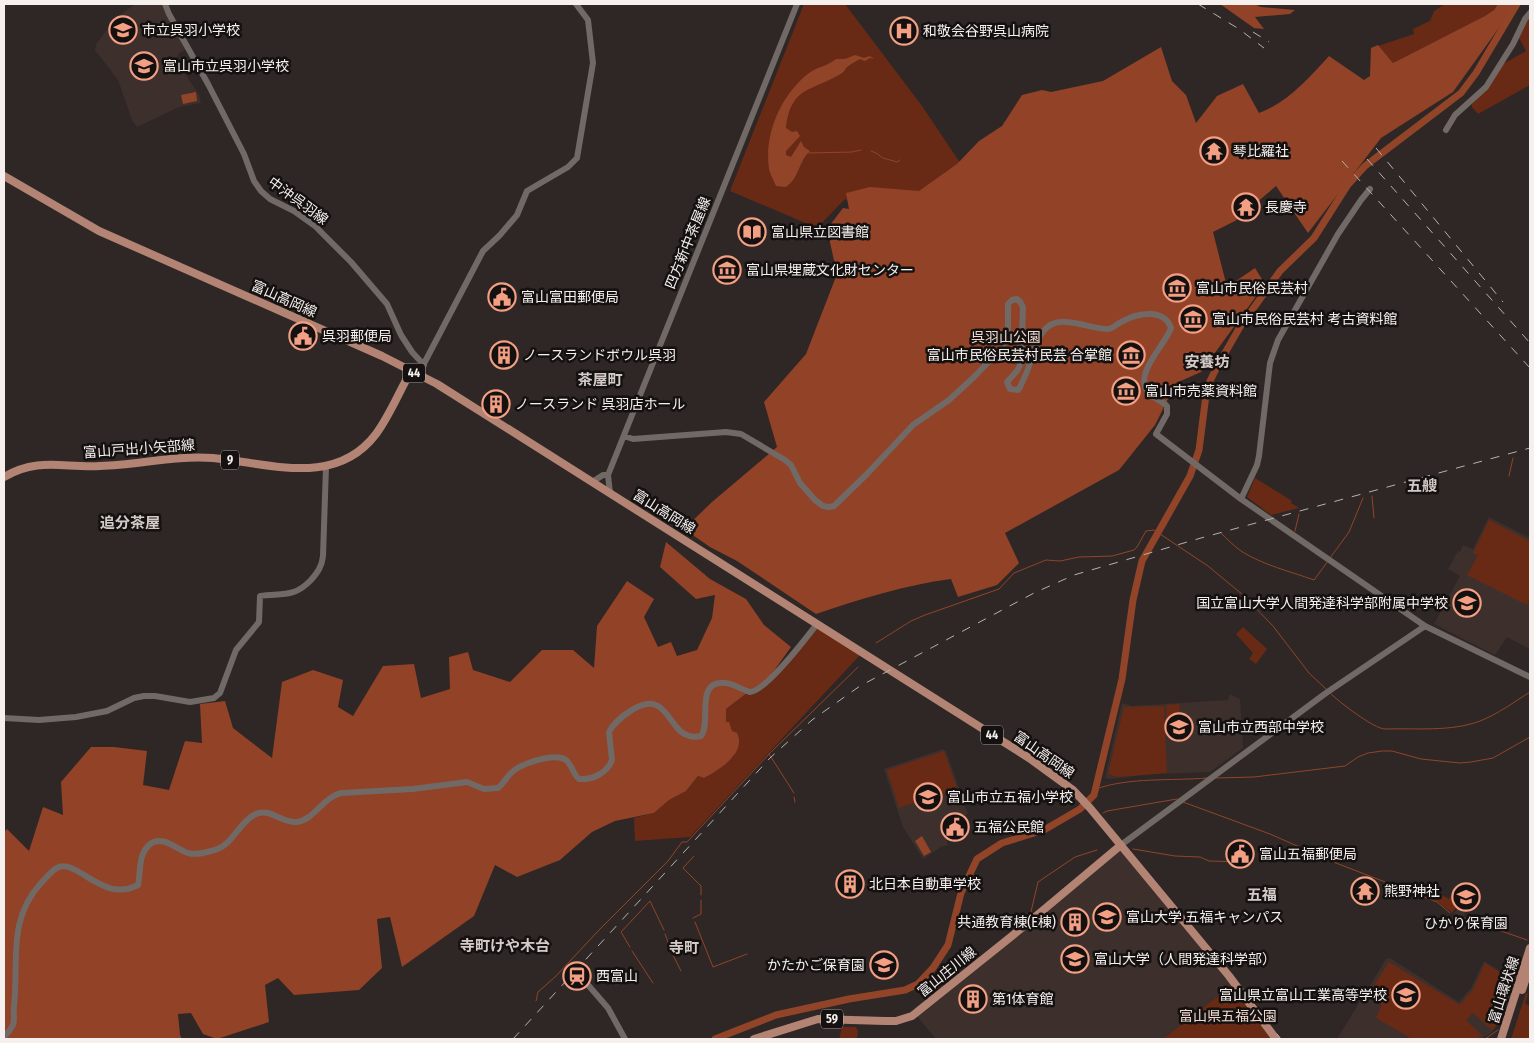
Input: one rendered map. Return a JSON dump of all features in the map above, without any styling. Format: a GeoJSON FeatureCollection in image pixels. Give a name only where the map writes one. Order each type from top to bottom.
{"type":"FeatureCollection","features":[{"type":"Feature","properties":{"kind":"main road","name":"富山高岡線"},"geometry":{"type":"LineString","coordinates":[[4,176],[99,231],[382,356],[475,407],[1030,758],[1058,778],[1087,805],[1250,1002]]}},
{"type":"Feature","properties":{"kind":"main road","name":"富山戸出小矢部線"},"geometry":{"type":"LineString","coordinates":[[4,478],[23,468],[38,465],[99,466],[174,458],[211,458],[296,469],[326,467],[355,453],[375,436],[411,371]]}},
{"type":"Feature","properties":{"kind":"main road","name":"富山庄川線"},"geometry":{"type":"LineString","coordinates":[[754,1039],[818,1019],[896,1021],[912,1016],[1024,927],[1122,845]]}},
{"type":"Feature","properties":{"kind":"main road","name":"富山環状線"},"geometry":{"type":"LineString","coordinates":[[1501,1039],[1530,948]]}},
{"type":"Feature","properties":{"kind":"main road","name":"富山環状線"},"geometry":{"type":"LineString","coordinates":[[1506,1039],[1530,966]]}},
{"type":"Feature","properties":{"kind":"main road","name":"44"},"geometry":{"type":"LineString","coordinates":[[1250,1002],[1276,1039]]}},
{"type":"Feature","properties":{"kind":"main road","name":"44"},"geometry":{"type":"LineString","coordinates":[[1250,1002],[1283,1039]]}},
{"type":"Feature","properties":{"kind":"street","name":"中沖呉羽線"},"geometry":{"type":"LineString","coordinates":[[165,4],[168,14],[208,84],[244,154],[257,186],[270,199],[294,211],[315,226],[357,268],[387,304],[401,335],[412,352],[424,365]]}},
{"type":"Feature","properties":{"kind":"street"},"geometry":{"type":"LineString","coordinates":[[418,375],[483,251],[500,235],[516,215],[526,191],[568,167],[577,158],[593,63],[588,20],[576,4]]}},
{"type":"Feature","properties":{"kind":"street","name":"四方新中茶屋線"},"geometry":{"type":"LineString","coordinates":[[610,493],[608,475],[797,4]]}},
{"type":"Feature","properties":{"kind":"street"},"geometry":{"type":"LineString","coordinates":[[1446,130],[1455,115],[1486,87],[1530,13]]}},
{"type":"Feature","properties":{"kind":"street"},"geometry":{"type":"LineString","coordinates":[[1241,499],[1257,465],[1270,363],[1278,340],[1338,234],[1370,189]]}},
{"type":"Feature","properties":{"kind":"street"},"geometry":{"type":"LineString","coordinates":[[624,436],[633,439],[726,432],[741,434],[791,465],[804,489],[823,506],[834,506],[914,425],[949,400],[1002,348],[1008,331],[1008,304],[1012,300],[1018,299],[1022,304],[1020,343],[1022,357],[1017,371],[1007,382],[1010,389],[1014,390],[1018,390],[1020,387],[1029,367],[1035,346],[1045,328],[1052,324],[1067,322],[1109,329],[1139,315],[1154,315],[1165,318],[1171,328],[1166,339],[1151,359],[1146,374],[1145,385],[1148,393],[1163,401],[1167,406],[1167,414],[1156,434],[1241,499],[1425,626],[1530,677]]}},
{"type":"Feature","properties":{"kind":"street"},"geometry":{"type":"LineString","coordinates":[[4,718],[53,719],[76,717],[107,711],[134,698],[144,696],[190,702],[208,700],[217,696],[223,686],[236,650],[259,622],[260,596],[296,592],[304,588],[320,570],[323,556],[326,467]]}},
{"type":"Feature","properties":{"kind":"street"},"geometry":{"type":"LineString","coordinates":[[592,482],[603,475],[608,475]]}},
{"type":"Feature","properties":{"kind":"street"},"geometry":{"type":"LineString","coordinates":[[4,1037],[14,1024],[15,949],[21,914],[36,889],[59,866],[71,867],[96,883],[110,889],[124,890],[138,884],[141,856],[149,845],[166,842],[190,853],[214,851],[232,839],[250,817],[260,812],[272,814],[287,821],[297,822],[309,816],[326,800],[341,793],[413,789],[447,783],[467,782],[484,789],[498,788],[511,773],[523,765],[557,757],[569,763],[579,779],[591,778],[600,774],[611,764],[609,732],[620,718],[630,711],[651,704],[657,706],[685,735],[701,736],[705,728],[706,691],[710,687],[722,682],[750,692],[759,690],[817,624]]}},
{"type":"Feature","properties":{"kind":"street"},"geometry":{"type":"LineString","coordinates":[[1122,845],[1328,692],[1425,626]]}},
{"type":"Feature","properties":{"kind":"street"},"geometry":{"type":"LineString","coordinates":[[589,986],[608,1008],[624,1039]]}},
{"type":"Feature","properties":{"kind":"shaded area","name":"富山市立呉羽小学校"},"geometry":{"type":"Polygon","coordinates":[[[135,4],[163,4],[187,49],[179,53],[176,60],[199,95],[201,103],[179,107],[137,127],[132,120],[118,80],[95,50],[96,44],[115,19],[135,4]]]}},
{"type":"Feature","properties":{"kind":"shaded area"},"geometry":{"type":"Polygon","coordinates":[[[855,55],[864,58],[870,56],[874,59],[870,58],[865,61],[860,59],[847,67],[842,73],[812,87],[798,97],[793,104],[786,128],[792,132],[797,131],[800,136],[786,151],[786,155],[791,157],[801,141],[804,147],[810,151],[791,183],[786,187],[776,186],[769,169],[769,142],[777,116],[790,92],[815,69],[836,59],[845,59],[855,55]]]}},
{"type":"Feature","properties":{"kind":"shaded area"},"geometry":{"type":"Polygon","coordinates":[[[196,92],[197,101],[183,104],[181,95],[196,92]]]}},
{"type":"Feature","properties":{"kind":"shaded area"},"geometry":{"type":"Polygon","coordinates":[[[1489,517],[1530,538],[1530,649],[1507,637],[1495,655],[1434,624],[1460,576],[1448,569],[1463,545],[1473,549],[1489,517]]]}},
{"type":"Feature","properties":{"kind":"shaded area","name":"富山市立西部中学校"},"geometry":{"type":"Polygon","coordinates":[[[1230,694],[1240,699],[1243,748],[1210,772],[1105,778],[1122,703],[1132,706],[1228,700],[1230,694]]]}},
{"type":"Feature","properties":{"kind":"shaded area","name":"富山市立五福小学校"},"geometry":{"type":"Polygon","coordinates":[[[943,749],[946,751],[968,814],[940,823],[948,845],[941,847],[923,859],[903,827],[884,769],[943,749]]]}},
{"type":"Feature","properties":{"kind":"shaded area"},"geometry":{"type":"Polygon","coordinates":[[[922,836],[931,852],[924,856],[915,841],[922,836]]]}},
{"type":"Feature","properties":{"kind":"shaded area","name":"富山大学 五福キャンパス"},"geometry":{"type":"Polygon","coordinates":[[[1120,850],[1232,985],[1163,1039],[936,1039],[917,1016],[1120,850]]]}},
{"type":"Feature","properties":{"kind":"shaded area"},"geometry":{"type":"Polygon","coordinates":[[[1465,888],[1476,897],[1454,930],[1447,925],[1460,904],[1457,899],[1465,888]]]}},
{"type":"Feature","properties":{"kind":"shaded area","name":"富山県立富山工業高等学校"},"geometry":{"type":"Polygon","coordinates":[[[1390,958],[1459,1002],[1471,988],[1484,961],[1514,980],[1500,1023],[1491,1033],[1481,1039],[1337,1039],[1386,959],[1390,958]]]}},
{"type":"Feature","properties":{"kind":"green space"},"geometry":{"type":"Polygon","coordinates":[[[804,4],[845,4],[922,106],[963,167],[924,195],[880,193],[844,200],[817,228],[730,191],[804,4]]]}},
{"type":"Feature","properties":{"kind":"green space"},"geometry":{"type":"Polygon","coordinates":[[[1220,4],[1254,4],[1261,7],[1295,10],[1290,14],[1255,17],[1264,29],[1254,28],[1220,4]]]}},
{"type":"Feature","properties":{"kind":"green space"},"geometry":{"type":"Polygon","coordinates":[[[1445,4],[1498,4],[1486,16],[1393,63],[1378,46],[1414,34],[1413,29],[1430,21],[1434,11],[1445,4]]]}},
{"type":"Feature","properties":{"kind":"green space","name":"呉羽山公園"},"geometry":{"type":"Polygon","coordinates":[[[1498,4],[1516,4],[1453,92],[1381,138],[1308,233],[1276,186],[1235,221],[1213,232],[1227,287],[1255,268],[1265,284],[1201,372],[1176,383],[1155,425],[1119,470],[1005,533],[1019,563],[997,585],[958,597],[951,579],[883,593],[816,614],[737,561],[710,547],[684,529],[712,502],[777,447],[764,402],[806,354],[837,274],[827,229],[843,208],[849,209],[846,193],[870,187],[919,191],[957,164],[979,141],[1002,126],[1022,95],[1042,90],[1051,92],[1103,81],[1161,47],[1172,81],[1186,95],[1196,123],[1217,96],[1243,84],[1259,113],[1269,109],[1297,89],[1329,56],[1364,80],[1370,76],[1371,48],[1378,45],[1393,63],[1485,16],[1494,10],[1498,4]]]}},
{"type":"Feature","properties":{"kind":"green space"},"geometry":{"type":"Polygon","coordinates":[[[1530,16],[1530,85],[1478,114],[1472,107],[1472,104],[1503,64],[1526,51],[1518,36],[1530,16]]]}},
{"type":"Feature","properties":{"kind":"green space"},"geometry":{"type":"Polygon","coordinates":[[[1255,478],[1292,501],[1291,503],[1299,508],[1271,515],[1247,497],[1255,478]]]}},
{"type":"Feature","properties":{"kind":"green space"},"geometry":{"type":"Polygon","coordinates":[[[1489,520],[1530,541],[1530,598],[1527,605],[1467,575],[1478,555],[1473,553],[1489,520]]]}},
{"type":"Feature","properties":{"kind":"green space"},"geometry":{"type":"Polygon","coordinates":[[[666,542],[710,579],[746,599],[764,625],[791,647],[766,682],[747,693],[726,709],[726,722],[729,722],[732,731],[737,733],[739,740],[735,754],[724,766],[704,778],[698,776],[686,791],[669,800],[654,813],[615,821],[592,832],[560,860],[517,877],[495,865],[474,916],[402,967],[390,917],[377,919],[382,968],[359,990],[294,995],[278,978],[265,985],[269,1022],[217,1039],[203,1034],[191,1013],[178,1014],[182,1039],[4,1039],[4,832],[7,829],[29,851],[43,807],[63,815],[61,782],[91,747],[114,747],[147,751],[143,785],[169,790],[185,741],[202,743],[200,704],[225,701],[233,728],[272,758],[282,682],[313,670],[343,680],[338,707],[353,716],[383,666],[414,664],[421,698],[450,689],[449,657],[468,652],[473,670],[510,682],[542,650],[573,650],[594,668],[597,626],[627,581],[654,599],[644,617],[658,647],[671,642],[677,656],[697,650],[712,618],[715,595],[696,599],[660,567],[666,542]]]}},
{"type":"Feature","properties":{"kind":"green space"},"geometry":{"type":"Polygon","coordinates":[[[817,624],[862,653],[690,837],[635,841],[634,818],[654,813],[669,800],[686,791],[698,776],[704,778],[734,756],[732,732],[726,722],[726,709],[747,693],[755,692],[817,624]]]}},
{"type":"Feature","properties":{"kind":"green space"},"geometry":{"type":"Polygon","coordinates":[[[1243,627],[1267,649],[1256,664],[1249,659],[1253,653],[1236,634],[1243,627]]]}},
{"type":"Feature","properties":{"kind":"green space"},"geometry":{"type":"Polygon","coordinates":[[[1179,704],[1181,724],[1167,725],[1166,705],[1179,704]]]}},
{"type":"Feature","properties":{"kind":"green space"},"geometry":{"type":"Polygon","coordinates":[[[1164,706],[1167,773],[1118,777],[1108,774],[1124,707],[1164,706]]]}},
{"type":"Feature","properties":{"kind":"green space"},"geometry":{"type":"Polygon","coordinates":[[[944,751],[957,788],[899,808],[887,770],[944,751]]]}},
{"type":"Feature","properties":{"kind":"green space"},"geometry":{"type":"Polygon","coordinates":[[[1457,887],[1461,890],[1455,898],[1459,904],[1452,913],[1427,895],[1431,889],[1449,899],[1457,887]]]}},
{"type":"Feature","properties":{"kind":"green space","name":"富山県立富山工業高等学校"},"geometry":{"type":"Polygon","coordinates":[[[1389,962],[1460,1005],[1473,989],[1485,963],[1513,980],[1499,1022],[1492,1030],[1473,1013],[1466,1020],[1482,1036],[1477,1039],[1412,1039],[1376,1018],[1382,1005],[1367,996],[1389,962]]]}},
{"type":"Feature","properties":{"kind":"green space","name":"富山県五福公園"},"geometry":{"type":"Polygon","coordinates":[[[1232,985],[1277,1039],[1163,1039],[1232,985]]]}},
{"type":"Feature","properties":{"kind":"green space"},"geometry":{"type":"Polygon","coordinates":[[[1526,993],[1528,994],[1525,1003],[1530,1007],[1530,1039],[1511,1039],[1526,993]]]}},
{"type":"Feature","properties":{"kind":"green space"},"geometry":{"type":"Polygon","coordinates":[[[842,1027],[856,1027],[858,1031],[857,1039],[839,1039],[842,1027]]]}},
{"type":"Feature","properties":{"kind":"waterway"},"geometry":{"type":"LineString","coordinates":[[715,1039],[776,1015],[849,999],[905,990],[918,984],[933,968],[948,945],[961,893],[977,859],[1002,843],[1044,830],[1080,809],[1094,795],[1122,679],[1133,600],[1142,561],[1190,476],[1199,450],[1207,387],[1218,365],[1240,327],[1280,271],[1314,238],[1347,186],[1365,166],[1461,93],[1476,73],[1517,4]]}},
{"type":"Feature","properties":{"kind":"waterway"},"geometry":{"type":"LineString","coordinates":[[808,153],[861,150]]}},
{"type":"Feature","properties":{"kind":"waterway"},"geometry":{"type":"LineString","coordinates":[[871,151],[883,158],[897,162],[900,160]]}},
{"type":"Feature","properties":{"kind":"waterway"},"geometry":{"type":"LineString","coordinates":[[1509,476],[1513,458]]}},
{"type":"Feature","properties":{"kind":"waterway"},"geometry":{"type":"LineString","coordinates":[[1372,496],[1374,518]]}},
{"type":"Feature","properties":{"kind":"waterway"},"geometry":{"type":"LineString","coordinates":[[1330,558],[1349,532],[1363,498]]}},
{"type":"Feature","properties":{"kind":"waterway"},"geometry":{"type":"LineString","coordinates":[[1295,531],[1299,514]]}},
{"type":"Feature","properties":{"kind":"waterway"},"geometry":{"type":"LineString","coordinates":[[876,643],[911,621],[999,589],[1014,573],[1046,560],[1060,561],[1079,557],[1112,556],[1134,550],[1146,531],[1154,530],[1208,566],[1243,595],[1273,626],[1309,673],[1327,690]]}},
{"type":"Feature","properties":{"kind":"waterway"},"geometry":{"type":"LineString","coordinates":[[1221,533],[1238,549],[1249,556],[1314,580],[1328,561]]}},
{"type":"Feature","properties":{"kind":"waterway"},"geometry":{"type":"LineString","coordinates":[[536,1001],[538,992],[555,977],[668,861],[682,842],[687,842],[769,754],[858,667]]}},
{"type":"Feature","properties":{"kind":"waterway"},"geometry":{"type":"LineString","coordinates":[[1330,693],[1356,714],[1380,728],[1421,729],[1457,727],[1480,721],[1530,692]]}},
{"type":"Feature","properties":{"kind":"waterway"},"geometry":{"type":"LineString","coordinates":[[1216,778],[1254,777],[1345,766],[1358,757],[1382,751],[1392,751],[1421,759],[1460,763],[1471,762],[1493,758],[1530,737]]}},
{"type":"Feature","properties":{"kind":"waterway"},"geometry":{"type":"LineString","coordinates":[[769,754],[794,793]]}},
{"type":"Feature","properties":{"kind":"waterway"},"geometry":{"type":"LineString","coordinates":[[1096,789],[1136,781],[1207,778]]}},
{"type":"Feature","properties":{"kind":"waterway"},"geometry":{"type":"LineString","coordinates":[[794,797],[795,802]]}},
{"type":"Feature","properties":{"kind":"waterway"},"geometry":{"type":"LineString","coordinates":[[1103,813],[1177,799]]}},
{"type":"Feature","properties":{"kind":"waterway"},"geometry":{"type":"LineString","coordinates":[[1183,802],[1270,834],[1336,863],[1437,902],[1450,913]]}},
{"type":"Feature","properties":{"kind":"waterway"},"geometry":{"type":"LineString","coordinates":[[1133,849],[1175,856],[1200,857],[1209,861],[1243,862]]}},
{"type":"Feature","properties":{"kind":"waterway"},"geometry":{"type":"LineString","coordinates":[[1030,916],[1038,882],[1075,857],[1097,850]]}},
{"type":"Feature","properties":{"kind":"waterway"},"geometry":{"type":"LineString","coordinates":[[694,856],[683,868],[701,886],[701,895]]}},
{"type":"Feature","properties":{"kind":"waterway"},"geometry":{"type":"LineString","coordinates":[[693,918],[701,914],[701,900]]}},
{"type":"Feature","properties":{"kind":"waterway"},"geometry":{"type":"LineString","coordinates":[[630,947],[621,932],[650,901],[664,930]]}},
{"type":"Feature","properties":{"kind":"waterway"},"geometry":{"type":"LineString","coordinates":[[1464,918],[1527,940]]}},
{"type":"Feature","properties":{"kind":"waterway"},"geometry":{"type":"LineString","coordinates":[[695,922],[713,967],[747,954]]}},
{"type":"Feature","properties":{"kind":"waterway"},"geometry":{"type":"LineString","coordinates":[[665,934],[681,971]]}},
{"type":"Feature","properties":{"kind":"waterway"},"geometry":{"type":"LineString","coordinates":[[632,951],[653,983]]}},
{"type":"Feature","properties":{"kind":"waterway"},"geometry":{"type":"LineString","coordinates":[[1485,1039],[1498,1030]]}},
{"type":"Feature","properties":{"kind":"tram line"},"geometry":{"type":"LineString","coordinates":[[1277,1034],[1281,1039]]}},
{"type":"Feature","properties":{"kind":"railway"},"geometry":{"type":"LineString","coordinates":[[1198,4],[1239,29],[1264,48]]}},
{"type":"Feature","properties":{"kind":"railway"},"geometry":{"type":"LineString","coordinates":[[1253,32],[1269,42]]}},
{"type":"Feature","properties":{"kind":"railway"},"geometry":{"type":"LineString","coordinates":[[1376,148],[1503,302]]}},
{"type":"Feature","properties":{"kind":"railway"},"geometry":{"type":"LineString","coordinates":[[1367,159],[1530,343]]}},
{"type":"Feature","properties":{"kind":"railway"},"geometry":{"type":"LineString","coordinates":[[1342,161],[1530,368]]}},
{"type":"Feature","properties":{"kind":"railway"},"geometry":{"type":"LineString","coordinates":[[1187,280],[1187,296]]}},
{"type":"Feature","properties":{"kind":"railway"},"geometry":{"type":"LineString","coordinates":[[513,1039],[770,758],[812,720],[860,686],[1034,593],[1074,575],[1201,538],[1530,448]]}},
{"type":"Feature","properties":{"kind":"place","name":"市立呉羽小学校"},"geometry":{"type":"Point","coordinates":[123,30]}},
{"type":"Feature","properties":{"kind":"place","name":"和敬会谷野呉山病院"},"geometry":{"type":"Point","coordinates":[904,31]}},
{"type":"Feature","properties":{"kind":"place","name":"富山市立呉羽小学校"},"geometry":{"type":"Point","coordinates":[144,66]}},
{"type":"Feature","properties":{"kind":"place","name":"琴比羅社"},"geometry":{"type":"Point","coordinates":[1214,151]}},
{"type":"Feature","properties":{"kind":"place","name":"長慶寺"},"geometry":{"type":"Point","coordinates":[1246,207]}},
{"type":"Feature","properties":{"kind":"place","name":"富山県立図書館"},"geometry":{"type":"Point","coordinates":[752,232]}},
{"type":"Feature","properties":{"kind":"place","name":"富山県埋蔵文化財センター"},"geometry":{"type":"Point","coordinates":[727,270]}},
{"type":"Feature","properties":{"kind":"place","name":"富山市民俗民芸村"},"geometry":{"type":"Point","coordinates":[1177,288]}},
{"type":"Feature","properties":{"kind":"place","name":"富山富田郵便局"},"geometry":{"type":"Point","coordinates":[502,297]}},
{"type":"Feature","properties":{"kind":"place","name":"富山市民俗民芸村 考古資料館"},"geometry":{"type":"Point","coordinates":[1193,319]}},
{"type":"Feature","properties":{"kind":"place","name":"呉羽郵便局"},"geometry":{"type":"Point","coordinates":[303,336]}},
{"type":"Feature","properties":{"kind":"place","name":"ノースランドボウル呉羽"},"geometry":{"type":"Point","coordinates":[504,355]}},
{"type":"Feature","properties":{"kind":"place","name":"富山市民俗民芸村民芸 合掌館"},"geometry":{"type":"Point","coordinates":[1131,355]}},
{"type":"Feature","properties":{"kind":"place","name":"富山市売薬資料館"},"geometry":{"type":"Point","coordinates":[1126,391]}},
{"type":"Feature","properties":{"kind":"place","name":"ノースランド 呉羽店ホール"},"geometry":{"type":"Point","coordinates":[496,404]}},
{"type":"Feature","properties":{"kind":"place","name":"国立富山大学人間発達科学部附属中学校"},"geometry":{"type":"Point","coordinates":[1467,603]}},
{"type":"Feature","properties":{"kind":"place","name":"富山市立西部中学校"},"geometry":{"type":"Point","coordinates":[1179,727]}},
{"type":"Feature","properties":{"kind":"place","name":"富山市立五福小学校"},"geometry":{"type":"Point","coordinates":[928,797]}},
{"type":"Feature","properties":{"kind":"place","name":"五福公民館"},"geometry":{"type":"Point","coordinates":[955,827]}},
{"type":"Feature","properties":{"kind":"place","name":"富山五福郵便局"},"geometry":{"type":"Point","coordinates":[1240,854]}},
{"type":"Feature","properties":{"kind":"place","name":"北日本自動車学校"},"geometry":{"type":"Point","coordinates":[850,884]}},
{"type":"Feature","properties":{"kind":"place","name":"熊野神社"},"geometry":{"type":"Point","coordinates":[1365,891]}},
{"type":"Feature","properties":{"kind":"place","name":"ひかり保育園"},"geometry":{"type":"Point","coordinates":[1466,897]}},
{"type":"Feature","properties":{"kind":"place","name":"富山大学 五福キャンパス"},"geometry":{"type":"Point","coordinates":[1107,917]}},
{"type":"Feature","properties":{"kind":"place","name":"共通教育棟(E棟)"},"geometry":{"type":"Point","coordinates":[1075,922]}},
{"type":"Feature","properties":{"kind":"place","name":"富山大学（人間発達科学部）"},"geometry":{"type":"Point","coordinates":[1075,959]}},
{"type":"Feature","properties":{"kind":"place","name":"かたかご保育園"},"geometry":{"type":"Point","coordinates":[884,965]}},
{"type":"Feature","properties":{"kind":"place","name":"西富山"},"geometry":{"type":"Point","coordinates":[577,976]}},
{"type":"Feature","properties":{"kind":"place","name":"富山県立富山工業高等学校"},"geometry":{"type":"Point","coordinates":[1406,995]}},
{"type":"Feature","properties":{"kind":"place","name":"第1体育館"},"geometry":{"type":"Point","coordinates":[973,999]}},
{"type":"Feature","properties":{"kind":"district","name":"安養坊"},"geometry":{"type":"Point","coordinates":[1207,362]}},
{"type":"Feature","properties":{"kind":"district","name":"茶屋町"},"geometry":{"type":"Point","coordinates":[600,380]}},
{"type":"Feature","properties":{"kind":"district","name":"五艘"},"geometry":{"type":"Point","coordinates":[1422,486]}},
{"type":"Feature","properties":{"kind":"district","name":"追分茶屋"},"geometry":{"type":"Point","coordinates":[130,523]}},
{"type":"Feature","properties":{"kind":"district","name":"五福"},"geometry":{"type":"Point","coordinates":[1262,895]}},
{"type":"Feature","properties":{"kind":"district","name":"寺町けや木台"},"geometry":{"type":"Point","coordinates":[505,946]}},
{"type":"Feature","properties":{"kind":"district","name":"寺町"},"geometry":{"type":"Point","coordinates":[684,948]}}]}
